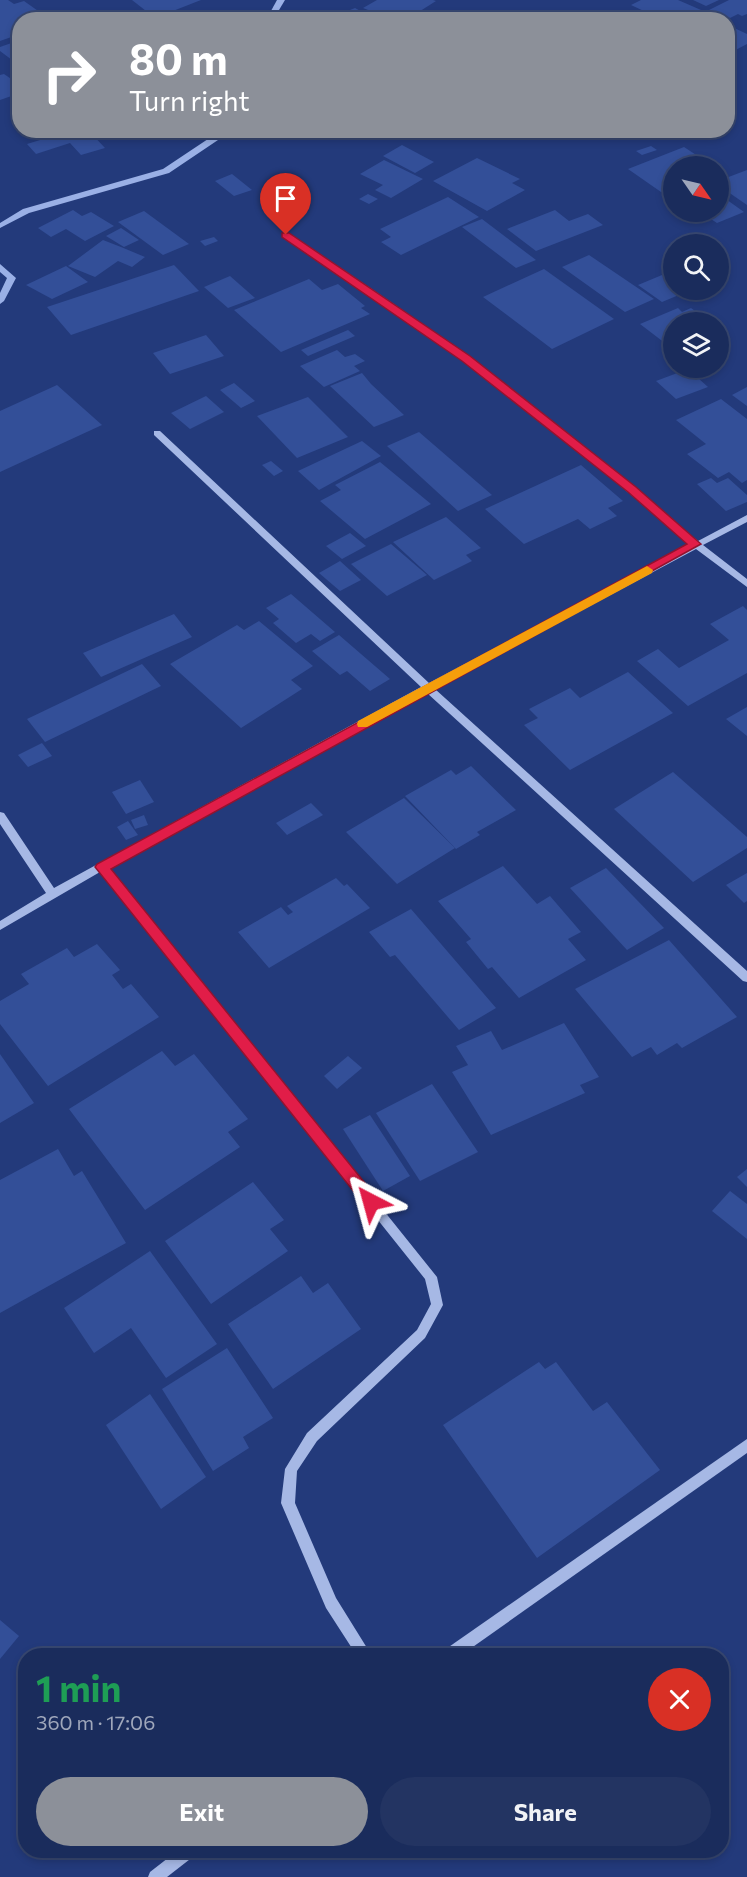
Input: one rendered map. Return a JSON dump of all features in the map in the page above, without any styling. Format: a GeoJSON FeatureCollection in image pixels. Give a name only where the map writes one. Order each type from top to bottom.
{"type":"FeatureCollection","features":[{"type":"Feature","properties":{"kind":"street"},"geometry":{"type":"LineString","coordinates":[[286,235],[466,359],[632,489],[695,544],[747,584]]}},
{"type":"Feature","properties":{"kind":"street"},"geometry":{"type":"LineString","coordinates":[[157,433],[428,688],[747,978]]}},
{"type":"Feature","properties":{"kind":"street"},"geometry":{"type":"LineString","coordinates":[[0,926],[52,894],[428,688],[747,518]]}},
{"type":"Feature","properties":{"kind":"street"},"geometry":{"type":"LineString","coordinates":[[0,816],[52,894]]}},
{"type":"Feature","properties":{"kind":"street"},"geometry":{"type":"LineString","coordinates":[[102,867],[431,1277],[437,1305],[421,1334],[312,1437],[291,1468],[288,1503],[331,1603],[360,1648]]}},
{"type":"Feature","properties":{"kind":"street"},"geometry":{"type":"LineString","coordinates":[[459,1648],[747,1445]]}},
{"type":"Feature","properties":{"kind":"street"},"geometry":{"type":"LineString","coordinates":[[155,1877],[180,1858]]}},
{"type":"Feature","properties":{"kind":"building"},"geometry":{"type":"Polygon","coordinates":[[[0,0],[8,0],[14,4],[24,1],[40,12],[12,12],[12,37],[0,41],[0,0]]]}},
{"type":"Feature","properties":{"kind":"building"},"geometry":{"type":"Polygon","coordinates":[[[132,0],[201,0],[170,12],[147,12],[132,0]]]}},
{"type":"Feature","properties":{"kind":"building"},"geometry":{"type":"Polygon","coordinates":[[[377,0],[436,1],[419,12],[373,12],[363,8],[377,0]]]}},
{"type":"Feature","properties":{"kind":"building"},"geometry":{"type":"Polygon","coordinates":[[[641,0],[678,0],[706,12],[646,12],[631,5],[641,0]]]}},
{"type":"Feature","properties":{"kind":"building"},"geometry":{"type":"Polygon","coordinates":[[[693,0],[719,0],[706,6],[693,0]]]}},
{"type":"Feature","properties":{"kind":"building"},"geometry":{"type":"Polygon","coordinates":[[[729,0],[747,0],[747,14],[742,16],[735,16],[735,12],[707,11],[729,0]]]}},
{"type":"Feature","properties":{"kind":"building"},"geometry":{"type":"Polygon","coordinates":[[[355,8],[362,12],[345,12],[355,8]]]}},
{"type":"Feature","properties":{"kind":"building"},"geometry":{"type":"Polygon","coordinates":[[[735,28],[747,34],[747,44],[735,50],[735,28]]]}},
{"type":"Feature","properties":{"kind":"building"},"geometry":{"type":"Polygon","coordinates":[[[12,43],[12,60],[0,51],[0,47],[12,43]]]}},
{"type":"Feature","properties":{"kind":"building"},"geometry":{"type":"Polygon","coordinates":[[[4,74],[12,80],[12,96],[0,100],[0,75],[4,74]]]}},
{"type":"Feature","properties":{"kind":"building"},"geometry":{"type":"Polygon","coordinates":[[[47,138],[96,138],[105,148],[81,155],[70,143],[36,154],[27,144],[47,138]]]}},
{"type":"Feature","properties":{"kind":"building"},"geometry":{"type":"Polygon","coordinates":[[[402,145],[434,162],[415,173],[383,156],[402,145]]]}},
{"type":"Feature","properties":{"kind":"building"},"geometry":{"type":"Polygon","coordinates":[[[651,146],[657,150],[642,155],[636,151],[651,146]]]}},
{"type":"Feature","properties":{"kind":"building"},"geometry":{"type":"Polygon","coordinates":[[[684,147],[698,156],[663,156],[663,191],[661,192],[628,169],[684,147]]]}},
{"type":"Feature","properties":{"kind":"building"},"geometry":{"type":"Polygon","coordinates":[[[477,158],[520,179],[512,183],[525,190],[487,211],[433,181],[477,158]]]}},
{"type":"Feature","properties":{"kind":"building"},"geometry":{"type":"Polygon","coordinates":[[[384,160],[423,179],[391,198],[375,190],[383,185],[360,174],[384,160]]]}},
{"type":"Feature","properties":{"kind":"building"},"geometry":{"type":"Polygon","coordinates":[[[747,170],[747,205],[729,193],[729,177],[747,170]]]}},
{"type":"Feature","properties":{"kind":"building"},"geometry":{"type":"Polygon","coordinates":[[[232,174],[252,190],[234,196],[215,181],[232,174]]]}},
{"type":"Feature","properties":{"kind":"building"},"geometry":{"type":"Polygon","coordinates":[[[368,194],[378,199],[369,204],[359,199],[368,194]]]}},
{"type":"Feature","properties":{"kind":"building"},"geometry":{"type":"Polygon","coordinates":[[[448,197],[479,217],[401,255],[381,242],[391,237],[380,229],[448,197]]]}},
{"type":"Feature","properties":{"kind":"building"},"geometry":{"type":"Polygon","coordinates":[[[729,201],[744,212],[729,218],[729,201]]]}},
{"type":"Feature","properties":{"kind":"building"},"geometry":{"type":"Polygon","coordinates":[[[73,210],[82,216],[91,212],[114,226],[85,241],[66,229],[51,237],[38,228],[73,210]]]}},
{"type":"Feature","properties":{"kind":"building"},"geometry":{"type":"Polygon","coordinates":[[[555,210],[569,221],[588,214],[603,225],[536,251],[507,229],[555,210]]]}},
{"type":"Feature","properties":{"kind":"building"},"geometry":{"type":"Polygon","coordinates":[[[144,211],[189,244],[163,255],[118,222],[144,211]]]}},
{"type":"Feature","properties":{"kind":"building"},"geometry":{"type":"Polygon","coordinates":[[[482,219],[536,260],[516,268],[462,227],[482,219]]]}},
{"type":"Feature","properties":{"kind":"building"},"geometry":{"type":"Polygon","coordinates":[[[121,228],[139,240],[124,247],[106,236],[121,228]]]}},
{"type":"Feature","properties":{"kind":"building"},"geometry":{"type":"Polygon","coordinates":[[[214,237],[218,241],[205,246],[200,241],[214,237]]]}},
{"type":"Feature","properties":{"kind":"building"},"geometry":{"type":"Polygon","coordinates":[[[103,240],[145,257],[132,267],[118,261],[95,277],[68,266],[103,240]]]}},
{"type":"Feature","properties":{"kind":"building"},"geometry":{"type":"Polygon","coordinates":[[[589,255],[654,299],[625,312],[562,267],[589,255]]]}},
{"type":"Feature","properties":{"kind":"building"},"geometry":{"type":"Polygon","coordinates":[[[174,265],[199,291],[71,335],[47,307],[174,265]]]}},
{"type":"Feature","properties":{"kind":"building"},"geometry":{"type":"Polygon","coordinates":[[[66,266],[88,282],[52,299],[26,285],[66,266]]]}},
{"type":"Feature","properties":{"kind":"building"},"geometry":{"type":"Polygon","coordinates":[[[544,269],[614,319],[552,349],[483,297],[544,269]]]}},
{"type":"Feature","properties":{"kind":"building"},"geometry":{"type":"Polygon","coordinates":[[[663,275],[663,300],[667,300],[662,302],[638,285],[663,275]]]}},
{"type":"Feature","properties":{"kind":"building"},"geometry":{"type":"Polygon","coordinates":[[[230,276],[255,298],[228,308],[204,287],[230,276]]]}},
{"type":"Feature","properties":{"kind":"building"},"geometry":{"type":"Polygon","coordinates":[[[309,279],[322,290],[338,284],[365,306],[361,308],[370,314],[281,352],[234,310],[309,279]]]}},
{"type":"Feature","properties":{"kind":"building"},"geometry":{"type":"Polygon","coordinates":[[[678,308],[682,312],[668,312],[678,308]]]}},
{"type":"Feature","properties":{"kind":"building"},"geometry":{"type":"Polygon","coordinates":[[[691,308],[696,312],[682,312],[691,308]]]}},
{"type":"Feature","properties":{"kind":"building"},"geometry":{"type":"Polygon","coordinates":[[[663,314],[663,342],[640,324],[663,314]]]}},
{"type":"Feature","properties":{"kind":"building"},"geometry":{"type":"Polygon","coordinates":[[[348,330],[355,336],[308,356],[301,350],[348,330]]]}},
{"type":"Feature","properties":{"kind":"building"},"geometry":{"type":"Polygon","coordinates":[[[206,335],[224,356],[170,374],[153,353],[206,335]]]}},
{"type":"Feature","properties":{"kind":"building"},"geometry":{"type":"Polygon","coordinates":[[[337,350],[345,357],[355,354],[365,361],[354,366],[360,371],[324,387],[300,366],[337,350]]]}},
{"type":"Feature","properties":{"kind":"building"},"geometry":{"type":"Polygon","coordinates":[[[362,373],[404,415],[374,427],[330,386],[362,373]]]}},
{"type":"Feature","properties":{"kind":"building"},"geometry":{"type":"Polygon","coordinates":[[[664,378],[698,378],[708,387],[676,399],[656,381],[664,378]]]}},
{"type":"Feature","properties":{"kind":"building"},"geometry":{"type":"Polygon","coordinates":[[[234,383],[255,401],[241,408],[220,390],[234,383]]]}},
{"type":"Feature","properties":{"kind":"building"},"geometry":{"type":"Polygon","coordinates":[[[57,385],[102,425],[0,472],[0,411],[57,385]]]}},
{"type":"Feature","properties":{"kind":"building"},"geometry":{"type":"Polygon","coordinates":[[[747,387],[747,406],[732,395],[747,387]]]}},
{"type":"Feature","properties":{"kind":"building"},"geometry":{"type":"Polygon","coordinates":[[[206,396],[224,412],[190,429],[171,413],[206,396]]]}},
{"type":"Feature","properties":{"kind":"building"},"geometry":{"type":"Polygon","coordinates":[[[308,397],[348,437],[297,458],[257,416],[308,397]]]}},
{"type":"Feature","properties":{"kind":"building"},"geometry":{"type":"Polygon","coordinates":[[[721,399],[747,419],[747,480],[742,483],[729,472],[718,478],[687,454],[706,444],[676,420],[721,399]]]}},
{"type":"Feature","properties":{"kind":"building"},"geometry":{"type":"Polygon","coordinates":[[[419,432],[492,495],[458,511],[387,446],[419,432]]]}},
{"type":"Feature","properties":{"kind":"building"},"geometry":{"type":"Polygon","coordinates":[[[362,441],[381,456],[319,490],[298,471],[362,441]]]}},
{"type":"Feature","properties":{"kind":"building"},"geometry":{"type":"Polygon","coordinates":[[[271,461],[283,471],[274,476],[262,465],[271,461]]]}},
{"type":"Feature","properties":{"kind":"building"},"geometry":{"type":"Polygon","coordinates":[[[380,462],[431,504],[365,539],[320,501],[341,490],[335,485],[380,462]]]}},
{"type":"Feature","properties":{"kind":"building"},"geometry":{"type":"Polygon","coordinates":[[[581,465],[623,501],[608,508],[617,516],[590,529],[578,519],[524,544],[485,509],[581,465]]]}},
{"type":"Feature","properties":{"kind":"building"},"geometry":{"type":"Polygon","coordinates":[[[711,478],[717,483],[728,478],[747,495],[747,502],[726,511],[697,484],[711,478]]]}},
{"type":"Feature","properties":{"kind":"building"},"geometry":{"type":"Polygon","coordinates":[[[446,517],[481,548],[466,555],[472,561],[434,580],[393,542],[446,517]]]}},
{"type":"Feature","properties":{"kind":"building"},"geometry":{"type":"Polygon","coordinates":[[[350,533],[366,546],[342,559],[326,546],[350,533]]]}},
{"type":"Feature","properties":{"kind":"building"},"geometry":{"type":"Polygon","coordinates":[[[391,544],[427,575],[387,596],[351,564],[391,544]]]}},
{"type":"Feature","properties":{"kind":"building"},"geometry":{"type":"Polygon","coordinates":[[[340,561],[361,580],[340,591],[319,573],[340,561]]]}},
{"type":"Feature","properties":{"kind":"building"},"geometry":{"type":"Polygon","coordinates":[[[291,594],[335,632],[320,641],[311,634],[296,643],[273,623],[279,619],[266,608],[291,594]]]}},
{"type":"Feature","properties":{"kind":"building"},"geometry":{"type":"Polygon","coordinates":[[[743,606],[747,610],[747,673],[688,706],[637,661],[658,649],[679,668],[729,640],[710,624],[743,606]]]}},
{"type":"Feature","properties":{"kind":"building"},"geometry":{"type":"Polygon","coordinates":[[[174,614],[192,637],[101,677],[83,653],[174,614]]]}},
{"type":"Feature","properties":{"kind":"building"},"geometry":{"type":"Polygon","coordinates":[[[259,621],[313,666],[291,680],[302,689],[241,728],[170,664],[237,625],[244,630],[259,621]]]}},
{"type":"Feature","properties":{"kind":"building"},"geometry":{"type":"Polygon","coordinates":[[[339,635],[390,679],[370,691],[347,671],[340,675],[312,651],[339,635]]]}},
{"type":"Feature","properties":{"kind":"building"},"geometry":{"type":"Polygon","coordinates":[[[142,664],[161,686],[45,742],[27,719],[142,664]]]}},
{"type":"Feature","properties":{"kind":"building"},"geometry":{"type":"Polygon","coordinates":[[[628,672],[673,713],[570,770],[524,725],[538,718],[529,709],[570,688],[580,698],[628,672]]]}},
{"type":"Feature","properties":{"kind":"building"},"geometry":{"type":"Polygon","coordinates":[[[747,707],[747,736],[726,719],[747,707]]]}},
{"type":"Feature","properties":{"kind":"building"},"geometry":{"type":"Polygon","coordinates":[[[42,743],[52,756],[28,767],[18,755],[42,743]]]}},
{"type":"Feature","properties":{"kind":"building"},"geometry":{"type":"Polygon","coordinates":[[[471,766],[516,810],[477,832],[480,835],[456,849],[405,796],[451,770],[456,775],[471,766]]]}},
{"type":"Feature","properties":{"kind":"building"},"geometry":{"type":"Polygon","coordinates":[[[673,772],[747,837],[747,848],[693,882],[614,809],[673,772]]]}},
{"type":"Feature","properties":{"kind":"building"},"geometry":{"type":"Polygon","coordinates":[[[140,780],[154,802],[126,814],[112,792],[140,780]]]}},
{"type":"Feature","properties":{"kind":"building"},"geometry":{"type":"Polygon","coordinates":[[[404,798],[455,848],[397,884],[346,832],[404,798]]]}},
{"type":"Feature","properties":{"kind":"building"},"geometry":{"type":"Polygon","coordinates":[[[311,803],[323,815],[287,835],[276,823],[311,803]]]}},
{"type":"Feature","properties":{"kind":"building"},"geometry":{"type":"Polygon","coordinates":[[[144,815],[148,825],[135,829],[131,820],[144,815]]]}},
{"type":"Feature","properties":{"kind":"building"},"geometry":{"type":"Polygon","coordinates":[[[128,821],[138,835],[126,840],[117,827],[128,821]]]}},
{"type":"Feature","properties":{"kind":"building"},"geometry":{"type":"Polygon","coordinates":[[[503,866],[537,904],[550,896],[581,932],[568,939],[586,960],[519,998],[492,967],[488,969],[466,942],[471,939],[438,901],[503,866]]]}},
{"type":"Feature","properties":{"kind":"building"},"geometry":{"type":"Polygon","coordinates":[[[606,868],[664,928],[627,950],[570,888],[606,868]]]}},
{"type":"Feature","properties":{"kind":"building"},"geometry":{"type":"Polygon","coordinates":[[[747,873],[747,901],[744,903],[726,885],[747,873]]]}},
{"type":"Feature","properties":{"kind":"building"},"geometry":{"type":"Polygon","coordinates":[[[336,878],[344,886],[347,884],[370,908],[269,968],[238,932],[281,907],[288,915],[293,912],[287,906],[336,878]]]}},
{"type":"Feature","properties":{"kind":"building"},"geometry":{"type":"Polygon","coordinates":[[[411,909],[496,1008],[459,1030],[395,955],[390,957],[369,932],[411,909]]]}},
{"type":"Feature","properties":{"kind":"building"},"geometry":{"type":"Polygon","coordinates":[[[669,940],[737,1017],[682,1048],[677,1043],[657,1055],[651,1047],[632,1057],[575,989],[669,940]]]}},
{"type":"Feature","properties":{"kind":"building"},"geometry":{"type":"Polygon","coordinates":[[[97,944],[120,970],[112,975],[123,989],[131,984],[159,1017],[48,1086],[0,1024],[0,1001],[29,984],[21,974],[67,948],[74,957],[97,944]]]}},
{"type":"Feature","properties":{"kind":"building"},"geometry":{"type":"Polygon","coordinates":[[[564,1023],[599,1077],[580,1085],[585,1093],[491,1135],[452,1072],[468,1065],[456,1046],[491,1031],[502,1050],[564,1023]]]}},
{"type":"Feature","properties":{"kind":"building"},"geometry":{"type":"Polygon","coordinates":[[[162,1051],[175,1066],[194,1054],[248,1119],[228,1132],[240,1147],[145,1210],[69,1109],[162,1051]]]}},
{"type":"Feature","properties":{"kind":"building"},"geometry":{"type":"Polygon","coordinates":[[[0,1054],[34,1103],[0,1123],[0,1054]]]}},
{"type":"Feature","properties":{"kind":"building"},"geometry":{"type":"Polygon","coordinates":[[[348,1056],[362,1068],[337,1089],[324,1076],[348,1056]]]}},
{"type":"Feature","properties":{"kind":"building"},"geometry":{"type":"Polygon","coordinates":[[[432,1084],[478,1152],[420,1181],[376,1113],[432,1084]]]}},
{"type":"Feature","properties":{"kind":"building"},"geometry":{"type":"Polygon","coordinates":[[[370,1115],[410,1176],[383,1191],[343,1129],[370,1115]]]}},
{"type":"Feature","properties":{"kind":"building"},"geometry":{"type":"Polygon","coordinates":[[[58,1149],[74,1176],[82,1171],[126,1243],[0,1313],[0,1180],[58,1149]]]}},
{"type":"Feature","properties":{"kind":"building"},"geometry":{"type":"Polygon","coordinates":[[[747,1169],[747,1187],[737,1177],[747,1169]]]}},
{"type":"Feature","properties":{"kind":"building"},"geometry":{"type":"Polygon","coordinates":[[[253,1182],[284,1220],[270,1229],[288,1251],[211,1304],[165,1241],[253,1182]]]}},
{"type":"Feature","properties":{"kind":"building"},"geometry":{"type":"Polygon","coordinates":[[[730,1191],[747,1204],[747,1239],[712,1211],[730,1191]]]}},
{"type":"Feature","properties":{"kind":"building"},"geometry":{"type":"Polygon","coordinates":[[[150,1251],[217,1344],[166,1378],[131,1328],[94,1353],[64,1308],[150,1251]]]}},
{"type":"Feature","properties":{"kind":"building"},"geometry":{"type":"Polygon","coordinates":[[[301,1276],[313,1293],[328,1283],[361,1329],[273,1389],[228,1324],[301,1276]]]}},
{"type":"Feature","properties":{"kind":"building"},"geometry":{"type":"Polygon","coordinates":[[[227,1348],[273,1418],[243,1437],[249,1448],[213,1471],[162,1389],[227,1348]]]}},
{"type":"Feature","properties":{"kind":"building"},"geometry":{"type":"Polygon","coordinates":[[[539,1362],[545,1369],[556,1362],[593,1411],[607,1402],[660,1470],[537,1558],[443,1425],[539,1362]]]}},
{"type":"Feature","properties":{"kind":"building"},"geometry":{"type":"Polygon","coordinates":[[[150,1394],[206,1477],[161,1509],[106,1425],[150,1394]]]}},
{"type":"Feature","properties":{"kind":"building"},"geometry":{"type":"Polygon","coordinates":[[[0,1620],[19,1636],[0,1659],[0,1620]]]}},
{"type":"Feature","properties":{"kind":"waterway"},"geometry":{"type":"LineString","coordinates":[[274,12],[281,0]]}},
{"type":"Feature","properties":{"kind":"waterway"},"geometry":{"type":"LineString","coordinates":[[0,226],[26,211],[166,171],[215,138]]}},
{"type":"Feature","properties":{"kind":"waterway"},"geometry":{"type":"LineString","coordinates":[[0,267],[12,278],[0,301]]}},
{"type":"Feature","properties":{"kind":"slow traffic"},"geometry":{"type":"LineString","coordinates":[[363,724],[647,570]]}},
{"type":"Feature","properties":{"kind":"route"},"geometry":{"type":"LineString","coordinates":[[286,235],[466,359],[632,489],[695,544],[102,867],[371,1202]]}}]}
